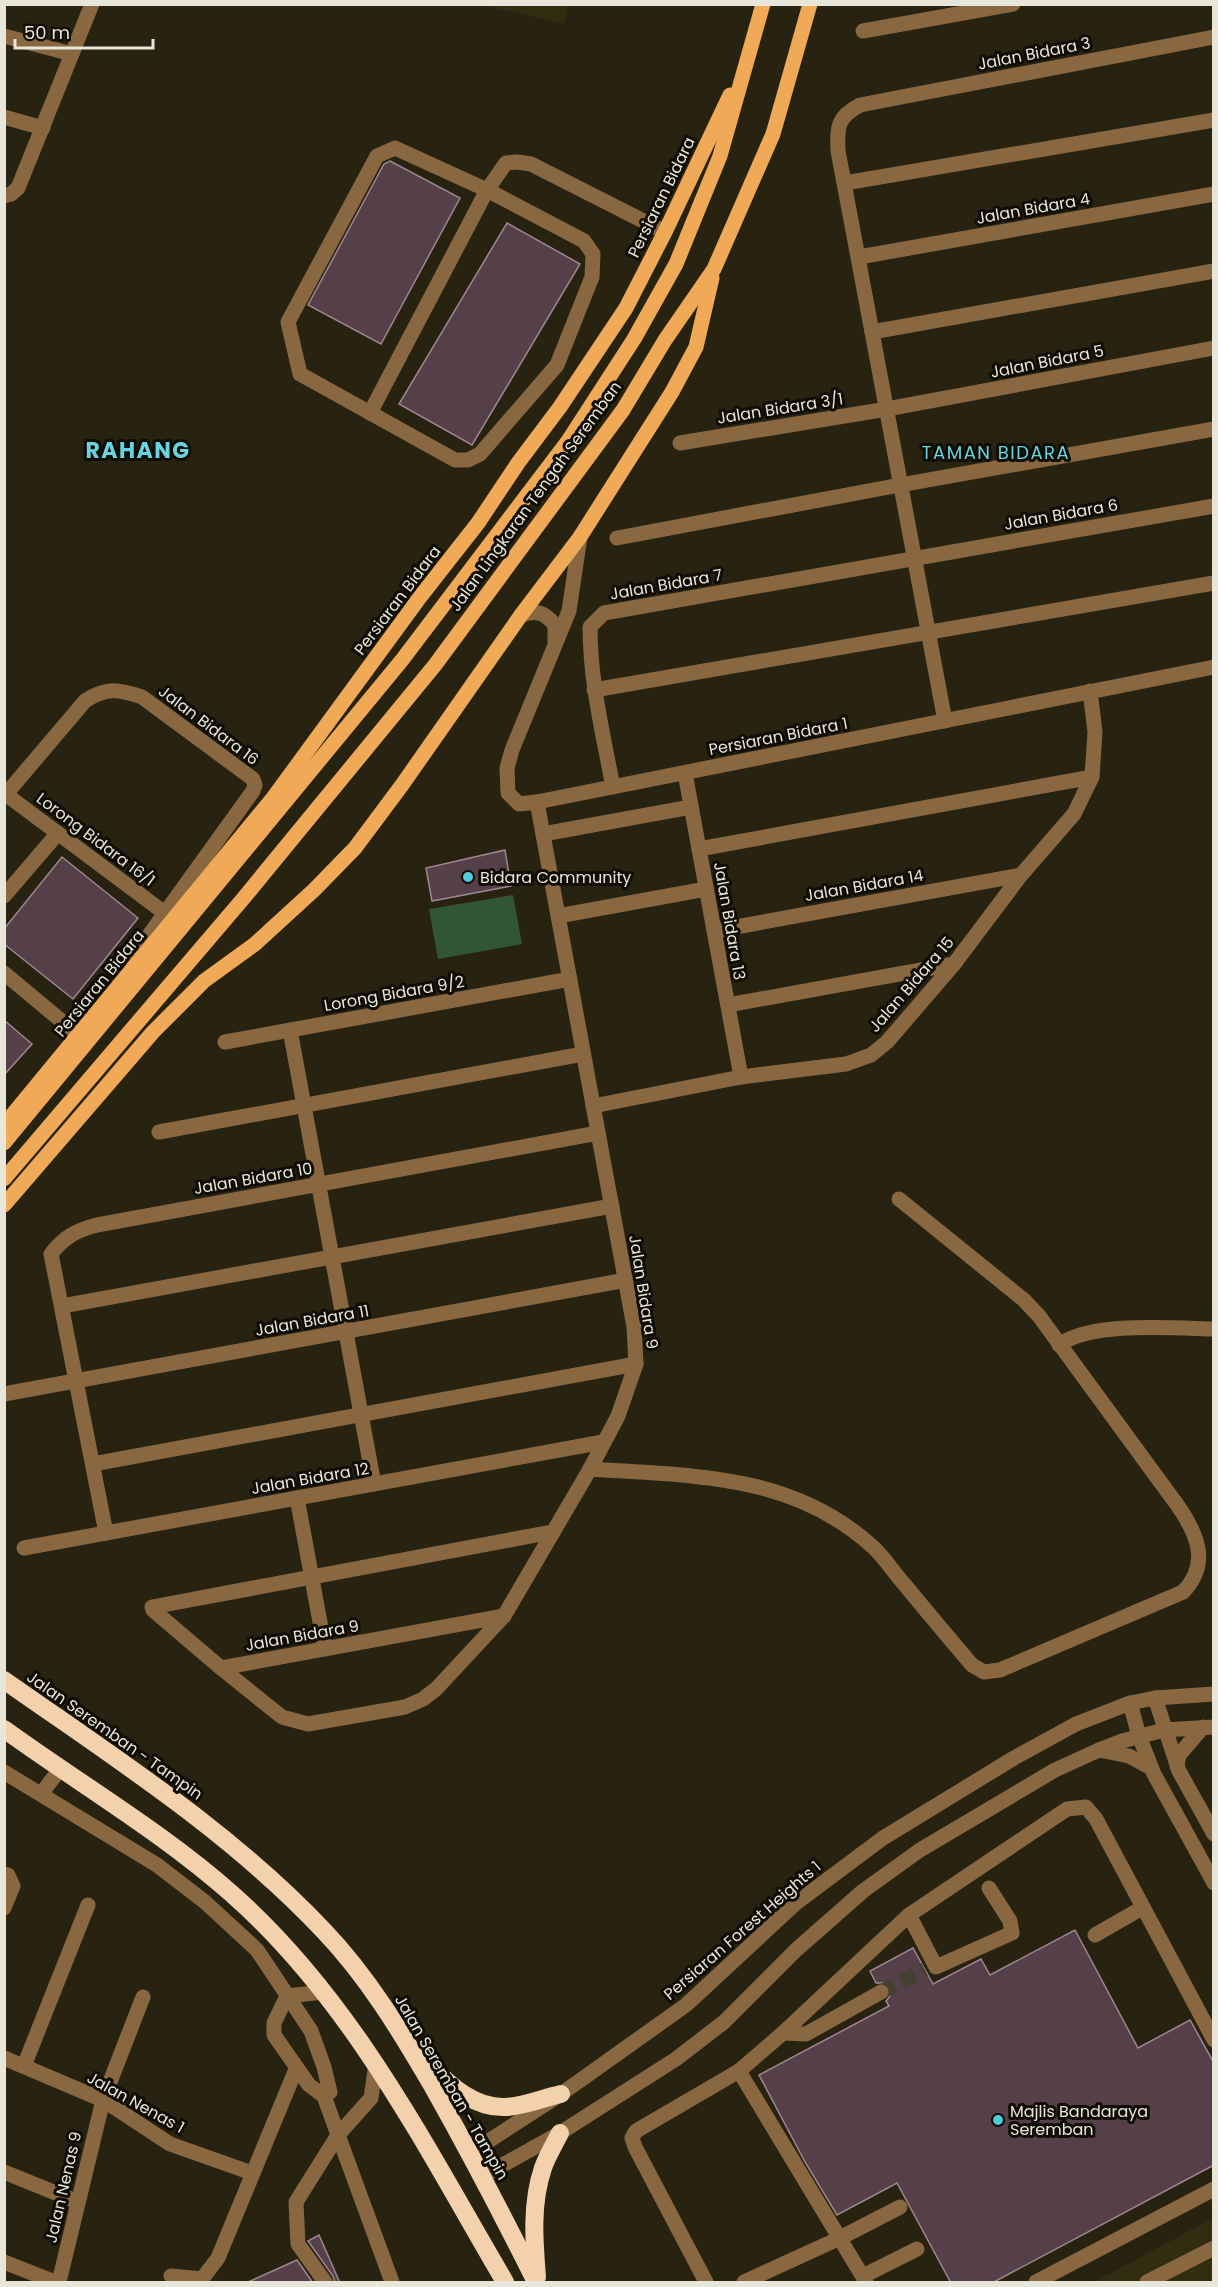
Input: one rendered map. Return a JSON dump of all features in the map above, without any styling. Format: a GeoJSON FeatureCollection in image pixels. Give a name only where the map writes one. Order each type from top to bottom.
{"type":"FeatureCollection","features":[{"type":"Feature","properties":{"kind":"highway","name":"Jalan Seremban - Tampin"},"geometry":{"type":"LineString","coordinates":[[4,1680],[194,1814],[274,1880],[326,1933],[399,2029],[483,2176],[537,2283]]}},
{"type":"Feature","properties":{"kind":"highway"},"geometry":{"type":"LineString","coordinates":[[4,1730],[150,1830],[232,1894],[284,1947],[323,1992],[376,2063],[414,2122],[505,2283]]}},
{"type":"Feature","properties":{"kind":"highway"},"geometry":{"type":"LineString","coordinates":[[399,2029],[443,2080],[477,2102],[506,2107],[561,2094]]}},
{"type":"Feature","properties":{"kind":"highway"},"geometry":{"type":"LineString","coordinates":[[537,2283],[534,2244],[537,2189],[544,2166],[560,2133]]}},
{"type":"Feature","properties":{"kind":"main road","name":"Jalan Lingkaran Tengah Seremban"},"geometry":{"type":"LineString","coordinates":[[402,660],[568,441],[634,339],[676,264],[720,156],[763,4]]}},
{"type":"Feature","properties":{"kind":"main road","name":"Jalan Lingkaran Tengah Seremban"},"geometry":{"type":"LineString","coordinates":[[4,1179],[242,900],[435,665],[623,410],[665,340],[714,269],[773,134],[810,4]]}},
{"type":"Feature","properties":{"kind":"main road","name":"Persiaran Bidara"},"geometry":{"type":"LineString","coordinates":[[4,1125],[273,798],[560,407],[626,308],[665,232],[750,52]]}},
{"type":"Feature","properties":{"kind":"main road"},"geometry":{"type":"LineString","coordinates":[[4,1205],[153,1032],[204,981],[255,944],[314,890],[355,848],[521,615],[580,537],[672,392],[696,347],[714,269]]}},
{"type":"Feature","properties":{"kind":"main road","name":"Persiaran Bidara"},"geometry":{"type":"LineString","coordinates":[[4,1143],[402,660]]}},
{"type":"Feature","properties":{"kind":"street"},"geometry":{"type":"LineString","coordinates":[[4,196],[18,188],[92,4]]}},
{"type":"Feature","properties":{"kind":"street"},"geometry":{"type":"LineString","coordinates":[[863,31],[1012,4]]}},
{"type":"Feature","properties":{"kind":"street"},"geometry":{"type":"LineString","coordinates":[[4,36],[72,54]]}},
{"type":"Feature","properties":{"kind":"street","name":"Jalan Bidara 3"},"geometry":{"type":"LineString","coordinates":[[845,183],[838,151],[840,121],[849,111],[860,105],[1214,37]]}},
{"type":"Feature","properties":{"kind":"street"},"geometry":{"type":"LineString","coordinates":[[4,117],[43,128]]}},
{"type":"Feature","properties":{"kind":"street"},"geometry":{"type":"LineString","coordinates":[[945,721],[845,183],[1214,120]]}},
{"type":"Feature","properties":{"kind":"street"},"geometry":{"type":"LineString","coordinates":[[395,148],[487,190],[584,241],[593,254],[592,277],[557,365],[480,454],[468,460],[455,460],[370,413],[300,374],[288,322],[377,156],[395,148]]}},
{"type":"Feature","properties":{"kind":"street"},"geometry":{"type":"LineString","coordinates":[[370,413],[487,190],[506,163],[531,164],[665,232]]}},
{"type":"Feature","properties":{"kind":"street","name":"Jalan Bidara 4"},"geometry":{"type":"LineString","coordinates":[[859,257],[1214,194]]}},
{"type":"Feature","properties":{"kind":"street"},"geometry":{"type":"LineString","coordinates":[[872,332],[1214,271]]}},
{"type":"Feature","properties":{"kind":"street","name":"Jalan Bidara 5"},"geometry":{"type":"LineString","coordinates":[[887,409],[1214,348]]}},
{"type":"Feature","properties":{"kind":"street","name":"Jalan Bidara 3/1"},"geometry":{"type":"LineString","coordinates":[[680,443],[887,409]]}},
{"type":"Feature","properties":{"kind":"street"},"geometry":{"type":"LineString","coordinates":[[617,538],[1214,429]]}},
{"type":"Feature","properties":{"kind":"street","name":"Jalan Bidara 6"},"geometry":{"type":"LineString","coordinates":[[914,558],[1214,506]]}},
{"type":"Feature","properties":{"kind":"street","name":"Persiaran Bidara 1"},"geometry":{"type":"LineString","coordinates":[[580,537],[569,611],[512,750],[507,768],[508,793],[519,804],[1214,667]]}},
{"type":"Feature","properties":{"kind":"street","name":"Jalan Bidara 7"},"geometry":{"type":"LineString","coordinates":[[613,787],[594,690],[590,653],[590,627],[604,613],[914,558]]}},
{"type":"Feature","properties":{"kind":"street"},"geometry":{"type":"LineString","coordinates":[[594,690],[1214,583]]}},
{"type":"Feature","properties":{"kind":"street"},"geometry":{"type":"LineString","coordinates":[[521,615],[533,611],[546,614],[555,625],[555,645]]}},
{"type":"Feature","properties":{"kind":"street","name":"Jalan Bidara 16"},"geometry":{"type":"LineString","coordinates":[[5,794],[84,701],[97,692],[110,691],[127,692],[142,697],[253,779],[255,785],[253,791],[166,914]]}},
{"type":"Feature","properties":{"kind":"street","name":"Jalan Bidara 15"},"geometry":{"type":"LineString","coordinates":[[593,1106],[741,1077],[846,1064],[871,1055],[887,1041],[954,964],[1021,875],[1074,814],[1092,777],[1095,732],[1090,692]]}},
{"type":"Feature","properties":{"kind":"street","name":"Jalan Bidara 13"},"geometry":{"type":"LineString","coordinates":[[684,773],[741,1077]]}},
{"type":"Feature","properties":{"kind":"street"},"geometry":{"type":"LineString","coordinates":[[699,849],[1092,777]]}},
{"type":"Feature","properties":{"kind":"street","name":"Lorong Bidara 16/1"},"geometry":{"type":"LineString","coordinates":[[5,794],[166,914]]}},
{"type":"Feature","properties":{"kind":"street","name":"Jalan Bidara 9"},"geometry":{"type":"LineString","coordinates":[[220,1668],[504,1616],[590,1469],[618,1416],[636,1364],[634,1327],[537,802]]}},
{"type":"Feature","properties":{"kind":"street"},"geometry":{"type":"LineString","coordinates":[[543,834],[691,807]]}},
{"type":"Feature","properties":{"kind":"street"},"geometry":{"type":"LineString","coordinates":[[4,896],[58,833]]}},
{"type":"Feature","properties":{"kind":"street","name":"Jalan Bidara 14"},"geometry":{"type":"LineString","coordinates":[[714,931],[1021,875]]}},
{"type":"Feature","properties":{"kind":"street"},"geometry":{"type":"LineString","coordinates":[[558,916],[706,889]]}},
{"type":"Feature","properties":{"kind":"street"},"geometry":{"type":"LineString","coordinates":[[4,1113],[76,1033],[166,914]]}},
{"type":"Feature","properties":{"kind":"street"},"geometry":{"type":"LineString","coordinates":[[728,1005],[954,964]]}},
{"type":"Feature","properties":{"kind":"street"},"geometry":{"type":"LineString","coordinates":[[4,973],[76,1033]]}},
{"type":"Feature","properties":{"kind":"street","name":"Lorong Bidara 9/2"},"geometry":{"type":"LineString","coordinates":[[225,1042],[570,979]]}},
{"type":"Feature","properties":{"kind":"street"},"geometry":{"type":"LineString","coordinates":[[290,1030],[375,1484]]}},
{"type":"Feature","properties":{"kind":"street"},"geometry":{"type":"LineString","coordinates":[[159,1132],[583,1054]]}},
{"type":"Feature","properties":{"kind":"street","name":"Jalan Bidara 10"},"geometry":{"type":"LineString","coordinates":[[106,1533],[51,1254],[61,1241],[77,1230],[598,1133]]}},
{"type":"Feature","properties":{"kind":"street"},"geometry":{"type":"LineString","coordinates":[[590,1469],[713,1477],[780,1493],[820,1511],[848,1528],[874,1548],[972,1665],[984,1672],[1000,1670],[1183,1592],[1198,1572],[1199,1562],[1192,1526],[1039,1316],[1024,1300],[899,1198]]}},
{"type":"Feature","properties":{"kind":"street"},"geometry":{"type":"LineString","coordinates":[[62,1306],[612,1206]]}},
{"type":"Feature","properties":{"kind":"street","name":"Jalan Bidara 11"},"geometry":{"type":"LineString","coordinates":[[4,1394],[626,1281]]}},
{"type":"Feature","properties":{"kind":"street"},"geometry":{"type":"LineString","coordinates":[[1059,1345],[1067,1339],[1105,1330],[1214,1329]]}},
{"type":"Feature","properties":{"kind":"street"},"geometry":{"type":"LineString","coordinates":[[93,1464],[636,1364]]}},
{"type":"Feature","properties":{"kind":"street","name":"Jalan Bidara 12"},"geometry":{"type":"LineString","coordinates":[[24,1548],[603,1442]]}},
{"type":"Feature","properties":{"kind":"street"},"geometry":{"type":"LineString","coordinates":[[297,1498],[325,1649]]}},
{"type":"Feature","properties":{"kind":"street"},"geometry":{"type":"LineString","coordinates":[[504,1616],[436,1689],[423,1699],[405,1707],[308,1724],[282,1717],[220,1668],[153,1610],[153,1605],[552,1532]]}},
{"type":"Feature","properties":{"kind":"street","name":"Persiaran Forest Heights 1"},"geometry":{"type":"LineString","coordinates":[[470,2153],[561,2094],[686,2005],[796,1903],[884,1838],[1024,1752],[1076,1724],[1130,1703],[1155,1698],[1214,1694]]}},
{"type":"Feature","properties":{"kind":"street"},"geometry":{"type":"LineString","coordinates":[[1155,1698],[1177,1766],[1214,1834]]}},
{"type":"Feature","properties":{"kind":"street"},"geometry":{"type":"LineString","coordinates":[[1130,1703],[1151,1768],[1214,1883]]}},
{"type":"Feature","properties":{"kind":"street"},"geometry":{"type":"LineString","coordinates":[[483,2176],[560,2133],[676,2059],[724,2022],[796,1950],[863,1891],[920,1850],[1055,1770],[1098,1750],[1164,1730],[1208,1727]]}},
{"type":"Feature","properties":{"kind":"street"},"geometry":{"type":"LineString","coordinates":[[1177,1766],[1179,1755],[1208,1727]]}},
{"type":"Feature","properties":{"kind":"street"},"geometry":{"type":"LineString","coordinates":[[1098,1750],[1129,1756],[1151,1768]]}},
{"type":"Feature","properties":{"kind":"street"},"geometry":{"type":"LineString","coordinates":[[41,1794],[60,1769]]}},
{"type":"Feature","properties":{"kind":"street"},"geometry":{"type":"LineString","coordinates":[[4,1772],[157,1865],[205,1902],[257,1950],[311,2031],[330,2092],[324,2096]]}},
{"type":"Feature","properties":{"kind":"street"},"geometry":{"type":"LineString","coordinates":[[706,2283],[634,2147],[632,2138],[636,2131],[739,2071],[909,1916],[1067,1809],[1086,1807],[1096,1819],[1214,2040]]}},
{"type":"Feature","properties":{"kind":"street"},"geometry":{"type":"LineString","coordinates":[[4,1874],[8,1875],[13,1886],[4,1908]]}},
{"type":"Feature","properties":{"kind":"street"},"geometry":{"type":"LineString","coordinates":[[909,1916],[931,1969],[1012,1933],[1010,1921],[989,1888]]}},
{"type":"Feature","properties":{"kind":"street"},"geometry":{"type":"LineString","coordinates":[[24,2066],[88,1905]]}},
{"type":"Feature","properties":{"kind":"street"},"geometry":{"type":"LineString","coordinates":[[1095,1935],[1142,1908]]}},
{"type":"Feature","properties":{"kind":"street"},"geometry":{"type":"LineString","coordinates":[[287,1996],[323,1992]]}},
{"type":"Feature","properties":{"kind":"street"},"geometry":{"type":"LineString","coordinates":[[783,2033],[806,2034],[881,1992]]}},
{"type":"Feature","properties":{"kind":"street"},"geometry":{"type":"LineString","coordinates":[[287,1996],[274,2023],[274,2036],[309,2085],[324,2096],[392,2283]]}},
{"type":"Feature","properties":{"kind":"street","name":"Jalan Nenas 9"},"geometry":{"type":"LineString","coordinates":[[57,2283],[103,2100],[143,1997]]}},
{"type":"Feature","properties":{"kind":"street","name":"Jalan Nenas 1"},"geometry":{"type":"LineString","coordinates":[[4,2058],[103,2100],[170,2144],[252,2173]]}},
{"type":"Feature","properties":{"kind":"street"},"geometry":{"type":"LineString","coordinates":[[325,2283],[298,2244],[296,2202],[338,2135],[371,2098],[376,2063]]}},
{"type":"Feature","properties":{"kind":"street"},"geometry":{"type":"LineString","coordinates":[[171,2276],[202,2279],[218,2258],[296,2069]]}},
{"type":"Feature","properties":{"kind":"street"},"geometry":{"type":"LineString","coordinates":[[739,2071],[838,2240],[864,2279],[917,2249]]}},
{"type":"Feature","properties":{"kind":"street"},"geometry":{"type":"LineString","coordinates":[[4,2172],[78,2202]]}},
{"type":"Feature","properties":{"kind":"street"},"geometry":{"type":"LineString","coordinates":[[1036,2283],[1214,2189]]}},
{"type":"Feature","properties":{"kind":"street"},"geometry":{"type":"LineString","coordinates":[[744,2283],[838,2240],[900,2207]]}},
{"type":"Feature","properties":{"kind":"street"},"geometry":{"type":"LineString","coordinates":[[1147,2283],[1214,2248]]}},
{"type":"Feature","properties":{"kind":"street"},"geometry":{"type":"LineString","coordinates":[[4,2262],[57,2283]]}},
{"type":"Feature","properties":{"kind":"shaded area"},"geometry":{"type":"Polygon","coordinates":[[[568,4],[564,24],[483,5],[568,4]]]}},
{"type":"Feature","properties":{"kind":"shaded area"},"geometry":{"type":"Polygon","coordinates":[[[1213,2218],[1213,2282],[1094,2282],[1213,2218]]]}},
{"type":"Feature","properties":{"kind":"green space"},"geometry":{"type":"Polygon","coordinates":[[[513,895],[522,944],[438,959],[429,909],[513,895]]]}},
{"type":"Feature","properties":{"kind":"building"},"geometry":{"type":"Polygon","coordinates":[[[390,161],[460,198],[381,344],[308,305],[384,164],[390,161]]]}},
{"type":"Feature","properties":{"kind":"building"},"geometry":{"type":"Polygon","coordinates":[[[507,223],[580,264],[472,445],[399,404],[507,223]]]}},
{"type":"Feature","properties":{"kind":"building","name":"Bidara Community"},"geometry":{"type":"Polygon","coordinates":[[[505,850],[511,886],[432,901],[426,868],[505,850]]]}},
{"type":"Feature","properties":{"kind":"building"},"geometry":{"type":"Polygon","coordinates":[[[62,857],[138,918],[73,999],[4,944],[4,929],[62,857]]]}},
{"type":"Feature","properties":{"kind":"building"},"geometry":{"type":"Polygon","coordinates":[[[4,1020],[32,1044],[4,1075],[4,1020]]]}},
{"type":"Feature","properties":{"kind":"building","name":"Majlis Bandaraya Seremban"},"geometry":{"type":"Polygon","coordinates":[[[1075,1930],[1138,2048],[1190,2020],[1214,2063],[1214,2165],[992,2283],[951,2283],[897,2183],[837,2215],[805,2162],[759,2075],[889,2006],[886,2001],[890,1996],[890,1988],[885,1983],[876,1983],[870,1971],[913,1948],[933,1984],[981,1959],[990,1975],[1075,1930]]]}},
{"type":"Feature","properties":{"kind":"building"},"geometry":{"type":"Polygon","coordinates":[[[319,2235],[340,2283],[335,2283],[333,2276],[308,2241],[319,2235]]]}},
{"type":"Feature","properties":{"kind":"building"},"geometry":{"type":"Polygon","coordinates":[[[297,2260],[313,2283],[246,2283],[297,2260]]]}},
{"type":"Feature","properties":{"kind":"tunnel"},"geometry":{"type":"LineString","coordinates":[[881,1992],[925,1970]]}},
{"type":"Feature","properties":{"kind":"place","name":"Bidara Community"},"geometry":{"type":"Point","coordinates":[468,877]}},
{"type":"Feature","properties":{"kind":"place","name":"Majlis Bandaraya Seremban"},"geometry":{"type":"Point","coordinates":[998,2120]}},
{"type":"Feature","properties":{"kind":"district","name":"RAHANG"},"geometry":{"type":"Point","coordinates":[138,450]}},
{"type":"Feature","properties":{"kind":"district","name":"TAMAN BIDARA"},"geometry":{"type":"Point","coordinates":[996,453]}}]}
